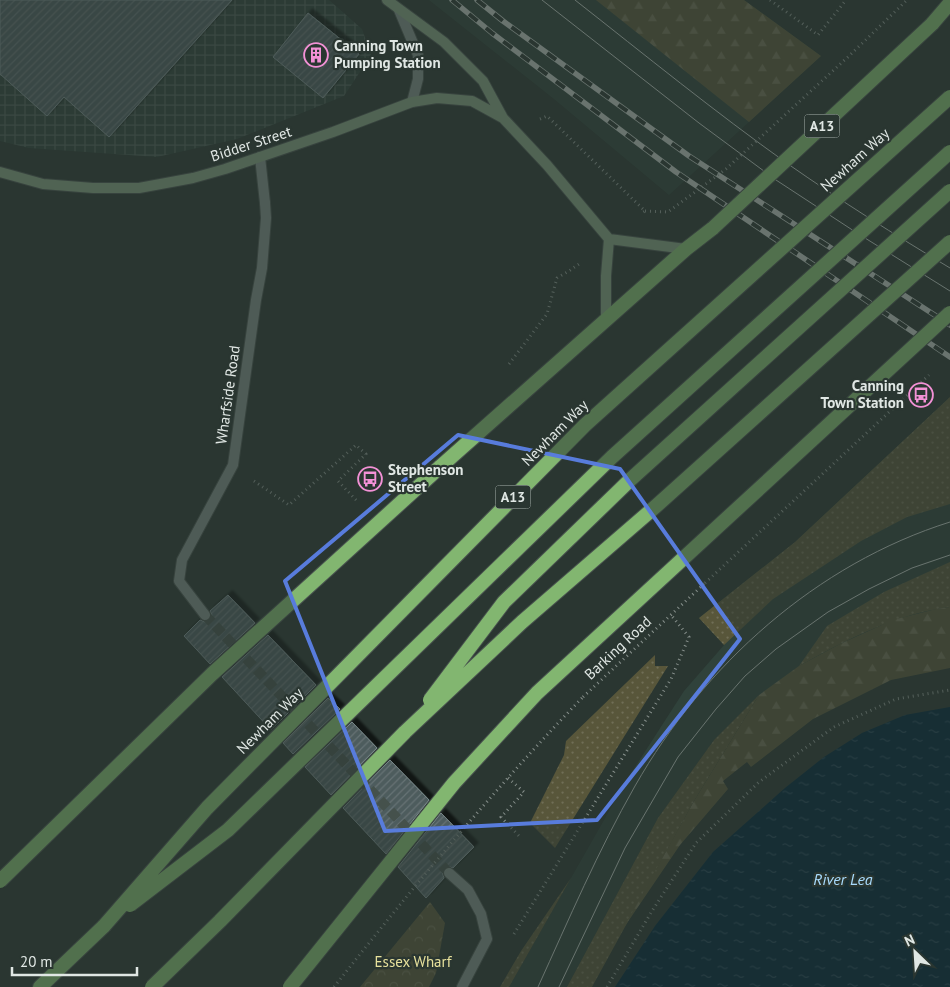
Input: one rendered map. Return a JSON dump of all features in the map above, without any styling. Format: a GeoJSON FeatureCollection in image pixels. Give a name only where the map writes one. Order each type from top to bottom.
{"type":"FeatureCollection","features":[{"type":"Feature","properties":{"kind":"highway","name":"A13"},"geometry":{"type":"LineString","coordinates":[[0,881],[212,674],[495,418],[606,322],[686,249],[713,228],[932,24],[950,3]]}},
{"type":"Feature","properties":{"kind":"highway","name":"Newham Way"},"geometry":{"type":"LineString","coordinates":[[40,987],[104,926],[207,808],[584,425],[950,97]]}},
{"type":"Feature","properties":{"kind":"highway","name":"Newham Way"},"geometry":{"type":"LineString","coordinates":[[104,926],[228,830],[612,457],[950,152]]}},
{"type":"Feature","properties":{"kind":"highway"},"geometry":{"type":"LineString","coordinates":[[406,732],[504,602],[631,479],[950,191]]}},
{"type":"Feature","properties":{"kind":"highway"},"geometry":{"type":"LineString","coordinates":[[152,987],[220,921],[406,732],[522,622],[655,507],[950,242]]}},
{"type":"Feature","properties":{"kind":"highway"},"geometry":{"type":"LineString","coordinates":[[290,987],[454,783],[537,693],[950,313]]}},
{"type":"Feature","properties":{"kind":"main road"},"geometry":{"type":"LineString","coordinates":[[387,0],[444,42],[483,80],[503,118],[547,165],[610,239],[686,249]]}},
{"type":"Feature","properties":{"kind":"main road","name":"Bidder Street"},"geometry":{"type":"LineString","coordinates":[[0,172],[44,184],[92,188],[139,188],[193,178],[260,157],[412,102],[437,98],[472,100],[503,118]]}},
{"type":"Feature","properties":{"kind":"main road"},"geometry":{"type":"LineString","coordinates":[[606,322],[606,276],[610,239]]}},
{"type":"Feature","properties":{"kind":"street"},"geometry":{"type":"LineString","coordinates":[[399,10],[418,55],[418,80],[412,102]]}},
{"type":"Feature","properties":{"kind":"street","name":"Wharfside Road"},"geometry":{"type":"LineString","coordinates":[[205,615],[179,581],[182,560],[233,465],[262,268],[266,218],[260,157]]}},
{"type":"Feature","properties":{"kind":"street"},"geometry":{"type":"LineString","coordinates":[[449,873],[468,890],[481,914],[487,939],[462,987]]}},
{"type":"Feature","properties":{"kind":"path"},"geometry":{"type":"LineString","coordinates":[[770,0],[818,34],[846,0]]}},
{"type":"Feature","properties":{"kind":"path"},"geometry":{"type":"LineString","coordinates":[[639,215],[645,211],[668,212],[726,169],[907,0]]}},
{"type":"Feature","properties":{"kind":"path"},"geometry":{"type":"LineString","coordinates":[[547,116],[645,211]]}},
{"type":"Feature","properties":{"kind":"path"},"geometry":{"type":"LineString","coordinates":[[504,370],[547,314],[557,278],[569,272]]}},
{"type":"Feature","properties":{"kind":"path","name":"Barking Road"},"geometry":{"type":"LineString","coordinates":[[334,987],[474,815],[583,697],[930,374]]}},
{"type":"Feature","properties":{"kind":"path"},"geometry":{"type":"LineString","coordinates":[[233,465],[289,505],[356,445],[366,454],[338,481],[357,501]]}},
{"type":"Feature","properties":{"kind":"path"},"geometry":{"type":"LineString","coordinates":[[511,940],[671,679],[689,637],[671,615]]}},
{"type":"Feature","properties":{"kind":"path"},"geometry":{"type":"LineString","coordinates":[[607,987],[652,911],[696,843],[759,782],[834,728],[896,699],[950,690]]}},
{"type":"Feature","properties":{"kind":"path"},"geometry":{"type":"LineString","coordinates":[[508,778],[524,792],[501,817],[521,838]]}},
{"type":"Feature","properties":{"kind":"highlighted area"},"geometry":{"type":"Polygon","coordinates":[[[458,435],[620,469],[740,639],[597,820],[385,831],[285,581],[458,435]]]}},
{"type":"Feature","properties":{"kind":"shaded area"},"geometry":{"type":"Polygon","coordinates":[[[0,0],[329,0],[362,29],[371,55],[344,96],[237,139],[157,157],[29,148],[0,141],[0,0]]]}},
{"type":"Feature","properties":{"kind":"shaded area"},"geometry":{"type":"Polygon","coordinates":[[[429,0],[744,0],[821,56],[669,195],[554,99],[429,0]]]}},
{"type":"Feature","properties":{"kind":"shaded area"},"geometry":{"type":"Polygon","coordinates":[[[950,397],[950,607],[936,609],[759,695],[714,740],[658,818],[567,987],[509,987],[628,778],[684,691],[724,645],[699,618],[795,542],[950,397]]]}},
{"type":"Feature","properties":{"kind":"green space"},"geometry":{"type":"Polygon","coordinates":[[[596,0],[744,0],[821,56],[749,122],[596,0]]]}},
{"type":"Feature","properties":{"kind":"green space"},"geometry":{"type":"Polygon","coordinates":[[[950,397],[950,504],[907,517],[861,541],[773,599],[724,645],[699,618],[795,542],[950,397]]]}},
{"type":"Feature","properties":{"kind":"green space"},"geometry":{"type":"Polygon","coordinates":[[[950,562],[950,607],[930,610],[871,629],[799,666],[827,626],[884,592],[950,562]]]}},
{"type":"Feature","properties":{"kind":"green space"},"geometry":{"type":"Polygon","coordinates":[[[950,607],[950,668],[891,680],[813,719],[751,767],[747,762],[723,781],[728,789],[680,845],[623,929],[694,801],[759,695],[799,666],[840,644],[893,620],[950,607]]]}},
{"type":"Feature","properties":{"kind":"green space"},"geometry":{"type":"Polygon","coordinates":[[[655,655],[655,666],[668,666],[555,848],[530,823],[564,755],[566,741],[655,655]]]}},
{"type":"Feature","properties":{"kind":"green space"},"geometry":{"type":"Polygon","coordinates":[[[759,695],[694,801],[592,987],[567,987],[658,818],[714,740],[759,695]]]}},
{"type":"Feature","properties":{"kind":"green space"},"geometry":{"type":"Polygon","coordinates":[[[571,878],[509,987],[500,987],[521,951],[571,878]]]}},
{"type":"Feature","properties":{"kind":"green space","name":"Essex Wharf"},"geometry":{"type":"Polygon","coordinates":[[[430,902],[445,923],[436,973],[429,987],[360,987],[430,902]]]}},
{"type":"Feature","properties":{"kind":"water","name":"River Lea"},"geometry":{"type":"Polygon","coordinates":[[[950,707],[950,987],[615,987],[655,926],[713,852],[785,788],[824,757],[862,733],[905,715],[950,707]]]}},
{"type":"Feature","properties":{"kind":"building"},"geometry":{"type":"Polygon","coordinates":[[[0,0],[232,0],[109,137],[64,97],[47,116],[0,74],[0,0]]]}},
{"type":"Feature","properties":{"kind":"building","name":"Canning Town Pumping Station"},"geometry":{"type":"Polygon","coordinates":[[[308,13],[359,54],[323,98],[273,57],[308,13]]]}},
{"type":"Feature","properties":{"kind":"building"},"geometry":{"type":"Polygon","coordinates":[[[228,595],[255,623],[210,664],[184,636],[200,620],[205,622],[210,620],[212,615],[210,611],[228,595]]]}},
{"type":"Feature","properties":{"kind":"building"},"geometry":{"type":"Polygon","coordinates":[[[268,635],[316,685],[271,730],[222,677],[268,635]]]}},
{"type":"Feature","properties":{"kind":"building"},"geometry":{"type":"Polygon","coordinates":[[[328,698],[340,709],[293,754],[283,743],[328,698]]]}},
{"type":"Feature","properties":{"kind":"building"},"geometry":{"type":"Polygon","coordinates":[[[352,722],[377,748],[331,795],[305,767],[352,722]]]}},
{"type":"Feature","properties":{"kind":"building"},"geometry":{"type":"Polygon","coordinates":[[[390,760],[429,800],[386,854],[343,808],[390,760]]]}},
{"type":"Feature","properties":{"kind":"building"},"geometry":{"type":"Polygon","coordinates":[[[441,813],[474,847],[453,868],[447,866],[444,868],[442,872],[444,878],[426,898],[398,867],[441,813]]]}},
{"type":"Feature","properties":{"kind":"tunnel"},"geometry":{"type":"LineString","coordinates":[[205,615],[449,873]]}},
{"type":"Feature","properties":{"kind":"tram line"},"geometry":{"type":"LineString","coordinates":[[542,0],[699,123],[776,180],[950,291]]}},
{"type":"Feature","properties":{"kind":"tram line"},"geometry":{"type":"LineString","coordinates":[[575,0],[707,104],[788,164],[868,218],[950,268]]}},
{"type":"Feature","properties":{"kind":"tram line"},"geometry":{"type":"LineString","coordinates":[[538,987],[584,885],[621,811],[663,742],[694,700],[730,660],[768,624],[810,592],[854,564],[901,540],[950,522]]}},
{"type":"Feature","properties":{"kind":"tram line"},"geometry":{"type":"LineString","coordinates":[[559,987],[625,848],[678,757],[745,676],[776,649],[828,612],[912,568],[950,555]]}},
{"type":"Feature","properties":{"kind":"railway"},"geometry":{"type":"LineString","coordinates":[[452,0],[492,33],[676,172],[950,357]]}},
{"type":"Feature","properties":{"kind":"railway"},"geometry":{"type":"LineString","coordinates":[[477,0],[503,21],[689,156],[950,325]]}},
{"type":"Feature","properties":{"kind":"place","name":"Canning Town Pumping Station"},"geometry":{"type":"Point","coordinates":[316,55]}},
{"type":"Feature","properties":{"kind":"place","name":"Canning Town Station"},"geometry":{"type":"Point","coordinates":[921,395]}},
{"type":"Feature","properties":{"kind":"place","name":"Stephenson Street"},"geometry":{"type":"Point","coordinates":[370,479]}}]}
